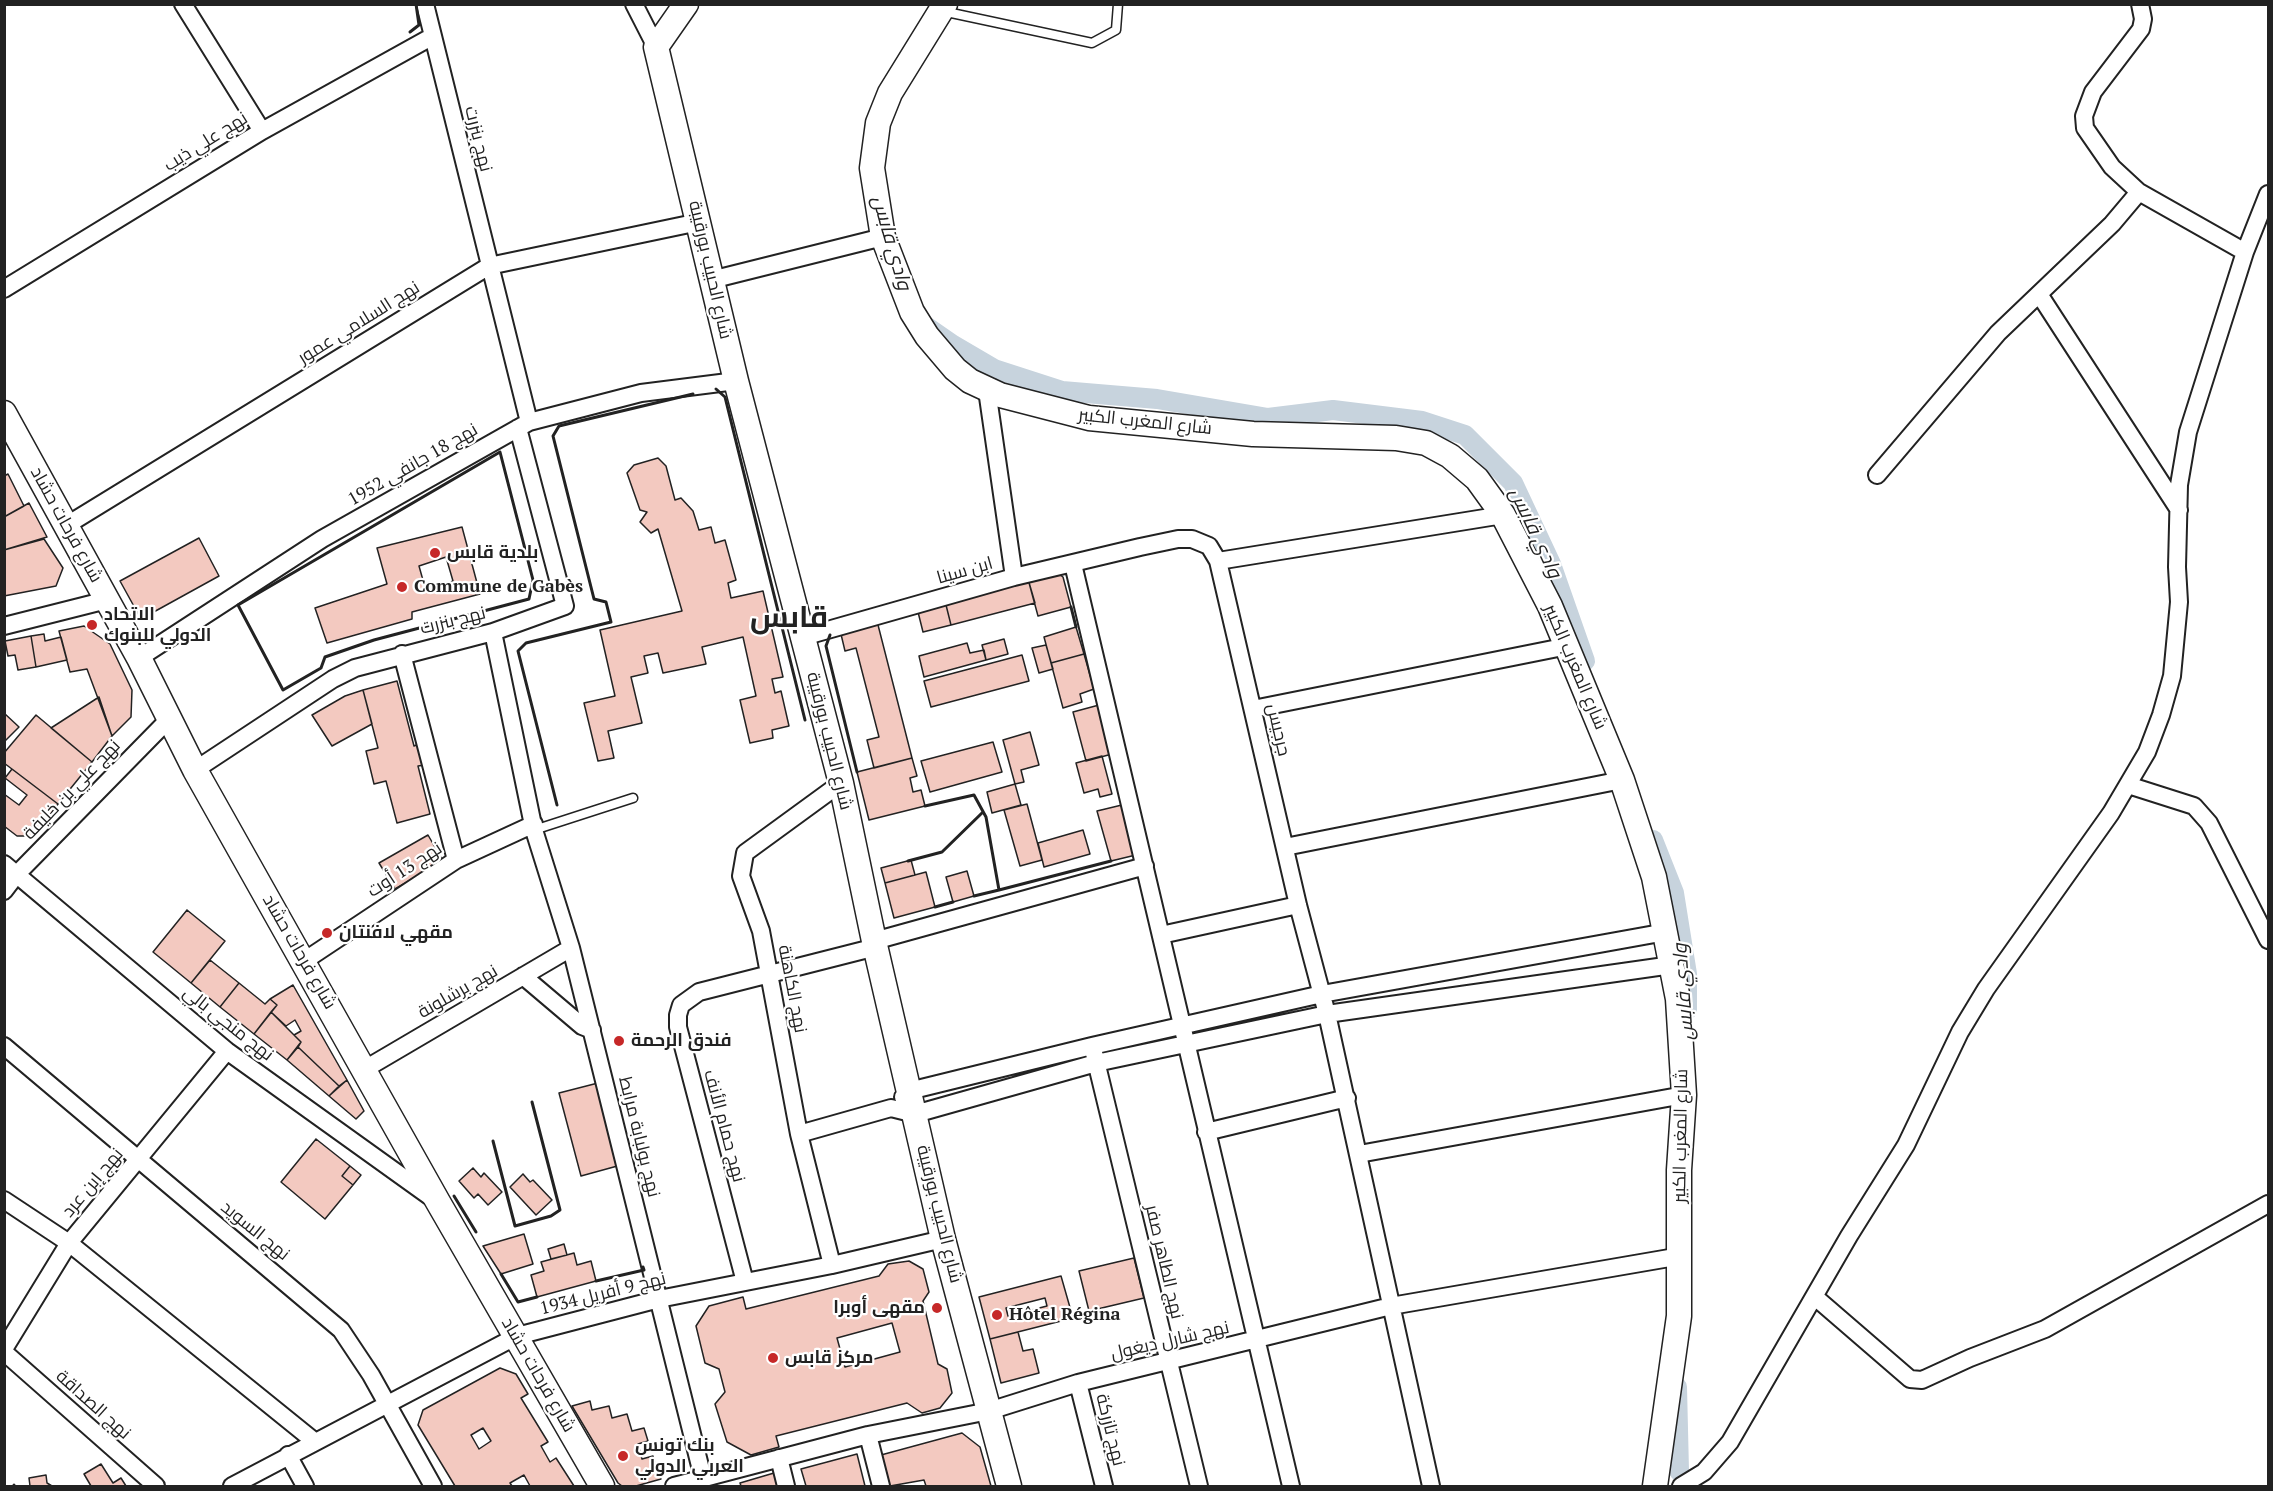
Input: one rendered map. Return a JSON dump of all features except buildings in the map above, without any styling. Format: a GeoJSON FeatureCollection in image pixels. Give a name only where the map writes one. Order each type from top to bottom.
{"type":"FeatureCollection","features":[{"type":"Feature","properties":{"kind":"street"},"geometry":{"type":"LineString","coordinates":[[183,4],[262,131]]}},
{"type":"Feature","properties":{"kind":"street","name":"نهج بنزرت"},"geometry":{"type":"LineString","coordinates":[[195,770],[333,679],[355,668],[493,632],[565,606],[489,266],[424,4]]}},
{"type":"Feature","properties":{"kind":"street"},"geometry":{"type":"LineString","coordinates":[[634,4],[656,47],[686,4]]}},
{"type":"Feature","properties":{"kind":"street"},"geometry":{"type":"LineString","coordinates":[[2140,4],[2143,19],[2141,29],[2093,92],[2084,116],[2089,139],[2112,167],[2139,192],[2245,252]]}},
{"type":"Feature","properties":{"kind":"street","name":"شارع المغرب الكبير"},"geometry":{"type":"LineString","coordinates":[[943,8],[908,61],[878,123],[872,168],[883,237],[912,312],[927,336],[956,369],[987,390],[1014,400],[1089,418],[1253,434],[1396,438],[1426,443],[1450,456],[1477,479],[1503,515],[1568,646],[1622,780],[1654,877],[1666,932],[1680,1018],[1684,1095],[1679,1170],[1681,1256],[1679,1316],[1655,1486]]}},
{"type":"Feature","properties":{"kind":"street","name":"نهج علي ذيب"},"geometry":{"type":"LineString","coordinates":[[4,289],[262,131],[433,36]]}},
{"type":"Feature","properties":{"kind":"street","name":"شارع الحبيب بورقيبة"},"geometry":{"type":"LineString","coordinates":[[656,47],[736,381],[841,783],[875,944],[943,1239],[1009,1486]]}},
{"type":"Feature","properties":{"kind":"street"},"geometry":{"type":"LineString","coordinates":[[1877,475],[1998,333],[2112,224],[2139,192]]}},
{"type":"Feature","properties":{"kind":"street"},"geometry":{"type":"LineString","coordinates":[[1681,1486],[1704,1472],[1730,1442],[1849,1236],[1906,1145],[1960,1032],[1986,988],[2111,813],[2147,752],[2172,676],[2179,602],[2177,567],[2179,485],[2188,432],[2245,252],[2268,194]]}},
{"type":"Feature","properties":{"kind":"street","name":"نهج السلامي عمور"},"geometry":{"type":"LineString","coordinates":[[67,525],[489,266],[699,222]]}},
{"type":"Feature","properties":{"kind":"street"},"geometry":{"type":"LineString","coordinates":[[711,280],[883,237]]}},
{"type":"Feature","properties":{"kind":"street"},"geometry":{"type":"LineString","coordinates":[[2039,294],[2179,510]]}},
{"type":"Feature","properties":{"kind":"street","name":"نهج 18 جانفي 1952"},"geometry":{"type":"LineString","coordinates":[[139,658],[322,539],[524,425],[641,393],[736,381]]}},
{"type":"Feature","properties":{"kind":"street"},"geometry":{"type":"LineString","coordinates":[[987,390],[1014,577]]}},
{"type":"Feature","properties":{"kind":"street","name":"شارع فرحات حشاد"},"geometry":{"type":"LineString","coordinates":[[4,413],[139,658],[195,770],[438,1202],[602,1486]]}},
{"type":"Feature","properties":{"kind":"street"},"geometry":{"type":"LineString","coordinates":[[1218,561],[1503,515]]}},
{"type":"Feature","properties":{"kind":"street","name":"ابن سينا"},"geometry":{"type":"LineString","coordinates":[[803,637],[1014,577],[1178,539],[1192,539],[1209,546],[1218,561]]}},
{"type":"Feature","properties":{"kind":"street","name":"جرجيس"},"geometry":{"type":"LineString","coordinates":[[1218,561],[1298,905],[1347,1098],[1431,1486]]}},
{"type":"Feature","properties":{"kind":"street"},"geometry":{"type":"LineString","coordinates":[[1073,564],[1291,1486]]}},
{"type":"Feature","properties":{"kind":"street"},"geometry":{"type":"LineString","coordinates":[[4,626],[107,600]]}},
{"type":"Feature","properties":{"kind":"street","name":"نهج بولبابة مرابط"},"geometry":{"type":"LineString","coordinates":[[493,632],[534,827],[571,948],[703,1478]]}},
{"type":"Feature","properties":{"kind":"street"},"geometry":{"type":"LineString","coordinates":[[1253,709],[1568,646]]}},
{"type":"Feature","properties":{"kind":"street"},"geometry":{"type":"LineString","coordinates":[[402,654],[456,860]]}},
{"type":"Feature","properties":{"kind":"street","name":"نهج علي بن خليفة"},"geometry":{"type":"LineString","coordinates":[[4,891],[11,869],[170,718]]}},
{"type":"Feature","properties":{"kind":"street"},"geometry":{"type":"LineString","coordinates":[[1285,847],[1622,780]]}},
{"type":"Feature","properties":{"kind":"street","name":"نهج الكاهنة"},"geometry":{"type":"LineString","coordinates":[[832,1264],[799,1134],[771,974],[760,931],[741,876],[745,853],[841,783]]}},
{"type":"Feature","properties":{"kind":"street"},"geometry":{"type":"LineString","coordinates":[[2128,785],[2194,806],[2209,824],[2268,940]]}},
{"type":"Feature","properties":{"kind":"street","name":"نهج 13 أوت"},"geometry":{"type":"LineString","coordinates":[[304,961],[456,860],[534,827]]}},
{"type":"Feature","properties":{"kind":"street","name":"نهج حمام الأنف"},"geometry":{"type":"LineString","coordinates":[[744,1282],[678,1015],[681,1005],[699,992],[771,974],[1145,866]]}},
{"type":"Feature","properties":{"kind":"street","name":"نهج منجي بالي"},"geometry":{"type":"LineString","coordinates":[[11,869],[227,1052],[438,1202]]}},
{"type":"Feature","properties":{"kind":"street"},"geometry":{"type":"LineString","coordinates":[[1161,934],[1298,905]]}},
{"type":"Feature","properties":{"kind":"street"},"geometry":{"type":"LineString","coordinates":[[912,1102],[1096,1063],[1184,1034],[1322,994],[1666,932]]}},
{"type":"Feature","properties":{"kind":"street","name":"نهج برشلونة"},"geometry":{"type":"LineString","coordinates":[[365,1069],[571,948]]}},
{"type":"Feature","properties":{"kind":"street"},"geometry":{"type":"LineString","coordinates":[[799,1134],[912,1102],[1092,1046],[1672,965]]}},
{"type":"Feature","properties":{"kind":"street"},"geometry":{"type":"LineString","coordinates":[[523,976],[582,1026],[592,1029]]}},
{"type":"Feature","properties":{"kind":"street","name":"نهج الطاهر صفر"},"geometry":{"type":"LineString","coordinates":[[1092,1046],[1199,1486]]}},
{"type":"Feature","properties":{"kind":"street","name":"نهج السويد"},"geometry":{"type":"LineString","coordinates":[[4,1047],[341,1330],[361,1358],[433,1486]]}},
{"type":"Feature","properties":{"kind":"street","name":"نهج إبن عرد"},"geometry":{"type":"LineString","coordinates":[[4,1351],[69,1243],[227,1052]]}},
{"type":"Feature","properties":{"kind":"street"},"geometry":{"type":"LineString","coordinates":[[1359,1154],[1684,1095]]}},
{"type":"Feature","properties":{"kind":"street"},"geometry":{"type":"LineString","coordinates":[[1206,1132],[1347,1098]]}},
{"type":"Feature","properties":{"kind":"street"},"geometry":{"type":"LineString","coordinates":[[4,1200],[69,1243],[314,1441]]}},
{"type":"Feature","properties":{"kind":"street"},"geometry":{"type":"LineString","coordinates":[[1815,1297],[1910,1379],[1922,1380],[1970,1358],[2046,1329],[2268,1204]]}},
{"type":"Feature","properties":{"kind":"street","name":"نهج 9 أفريل 1934"},"geometry":{"type":"LineString","coordinates":[[232,1486],[517,1336],[659,1299],[943,1239]]}},
{"type":"Feature","properties":{"kind":"street","name":"نهج شارل ديغول"},"geometry":{"type":"LineString","coordinates":[[674,1486],[868,1435],[989,1411],[1078,1383],[1391,1306],[1681,1256]]}},
{"type":"Feature","properties":{"kind":"street","name":"نهج الصداقة"},"geometry":{"type":"LineString","coordinates":[[4,1351],[156,1486]]}},
{"type":"Feature","properties":{"kind":"street","name":"نهج تازركة"},"geometry":{"type":"LineString","coordinates":[[1078,1383],[1104,1486]]}},
{"type":"Feature","properties":{"kind":"street"},"geometry":{"type":"LineString","coordinates":[[868,1435],[881,1486]]}},
{"type":"Feature","properties":{"kind":"street"},"geometry":{"type":"LineString","coordinates":[[288,1455],[305,1486]]}},
{"type":"Feature","properties":{"kind":"street"},"geometry":{"type":"LineString","coordinates":[[779,1458],[786,1486]]}},
{"type":"Feature","properties":{"kind":"lane"},"geometry":{"type":"LineString","coordinates":[[943,8],[1092,43],[1116,30],[1118,4]]}},
{"type":"Feature","properties":{"kind":"lane"},"geometry":{"type":"LineString","coordinates":[[534,827],[633,798]]}},
{"type":"Feature","properties":{"kind":"waterway","name":"وادي قابس"},"geometry":{"type":"LineString","coordinates":[[927,327],[994,369],[1062,391],[1157,399],[1268,418],[1333,410],[1422,421],[1465,435],[1513,483],[1551,564],[1585,661]]}},
{"type":"Feature","properties":{"kind":"waterway","name":"وادي قابس"},"geometry":{"type":"LineString","coordinates":[[1653,840],[1674,893],[1687,974],[1687,1010]]}},
{"type":"Feature","properties":{"kind":"waterway","name":"وادي قابس"},"geometry":{"type":"LineString","coordinates":[[1677,1387],[1679,1471]]}},
{"type":"Feature","properties":{"kind":"wall"},"geometry":{"type":"LineString","coordinates":[[410,32],[419,25],[416,4]]}},
{"type":"Feature","properties":{"kind":"wall"},"geometry":{"type":"LineString","coordinates":[[716,389],[725,397],[805,720]]}},
{"type":"Feature","properties":{"kind":"wall"},"geometry":{"type":"LineString","coordinates":[[557,805],[518,651],[526,643],[611,622],[606,602],[594,599],[553,436],[559,426],[693,394]]}},
{"type":"Feature","properties":{"kind":"wall"},"geometry":{"type":"LineString","coordinates":[[500,452],[533,580],[529,599],[374,640],[325,657],[321,668],[283,690],[238,605],[500,452]]}},
{"type":"Feature","properties":{"kind":"wall"},"geometry":{"type":"LineString","coordinates":[[1071,607],[1076,627]]}},
{"type":"Feature","properties":{"kind":"wall"},"geometry":{"type":"LineString","coordinates":[[830,635],[826,646],[857,772]]}},
{"type":"Feature","properties":{"kind":"wall"},"geometry":{"type":"LineString","coordinates":[[925,806],[974,795],[986,817],[999,890],[1111,861]]}},
{"type":"Feature","properties":{"kind":"wall"},"geometry":{"type":"LineString","coordinates":[[908,861],[942,852],[983,812]]}},
{"type":"Feature","properties":{"kind":"wall"},"geometry":{"type":"LineString","coordinates":[[974,896],[999,890]]}},
{"type":"Feature","properties":{"kind":"wall"},"geometry":{"type":"LineString","coordinates":[[935,907],[953,902]]}},
{"type":"Feature","properties":{"kind":"wall"},"geometry":{"type":"LineString","coordinates":[[493,1141],[515,1226],[551,1216],[560,1210],[532,1102]]}},
{"type":"Feature","properties":{"kind":"wall"},"geometry":{"type":"LineString","coordinates":[[454,1196],[476,1232]]}},
{"type":"Feature","properties":{"kind":"wall"},"geometry":{"type":"LineString","coordinates":[[596,1281],[644,1270],[643,1267]]}},
{"type":"Feature","properties":{"kind":"wall"},"geometry":{"type":"LineString","coordinates":[[501,1274],[518,1302],[537,1297]]}},
{"type":"Feature","properties":{"kind":"place","name":"بلدية قابس"},"geometry":{"type":"Point","coordinates":[435,553]}},
{"type":"Feature","properties":{"kind":"place","name":"Commune de Gabès"},"geometry":{"type":"Point","coordinates":[402,587]}},
{"type":"Feature","properties":{"kind":"place","name":"الاتحاد الدولي للبنوك"},"geometry":{"type":"Point","coordinates":[92,625]}},
{"type":"Feature","properties":{"kind":"place","name":"مقهي لافنتان"},"geometry":{"type":"Point","coordinates":[327,933]}},
{"type":"Feature","properties":{"kind":"place","name":"فندق الرحمة"},"geometry":{"type":"Point","coordinates":[619,1041]}},
{"type":"Feature","properties":{"kind":"place","name":"مقهى أوبرا"},"geometry":{"type":"Point","coordinates":[937,1308]}},
{"type":"Feature","properties":{"kind":"place","name":"Hôtel Régina"},"geometry":{"type":"Point","coordinates":[997,1315]}},
{"type":"Feature","properties":{"kind":"place","name":"مركز قابس"},"geometry":{"type":"Point","coordinates":[773,1358]}},
{"type":"Feature","properties":{"kind":"place","name":"بنك تونس العربي الدولي"},"geometry":{"type":"Point","coordinates":[623,1456]}},
{"type":"Feature","properties":{"kind":"district","name":"قابس"},"geometry":{"type":"Point","coordinates":[789,618]}}]}
